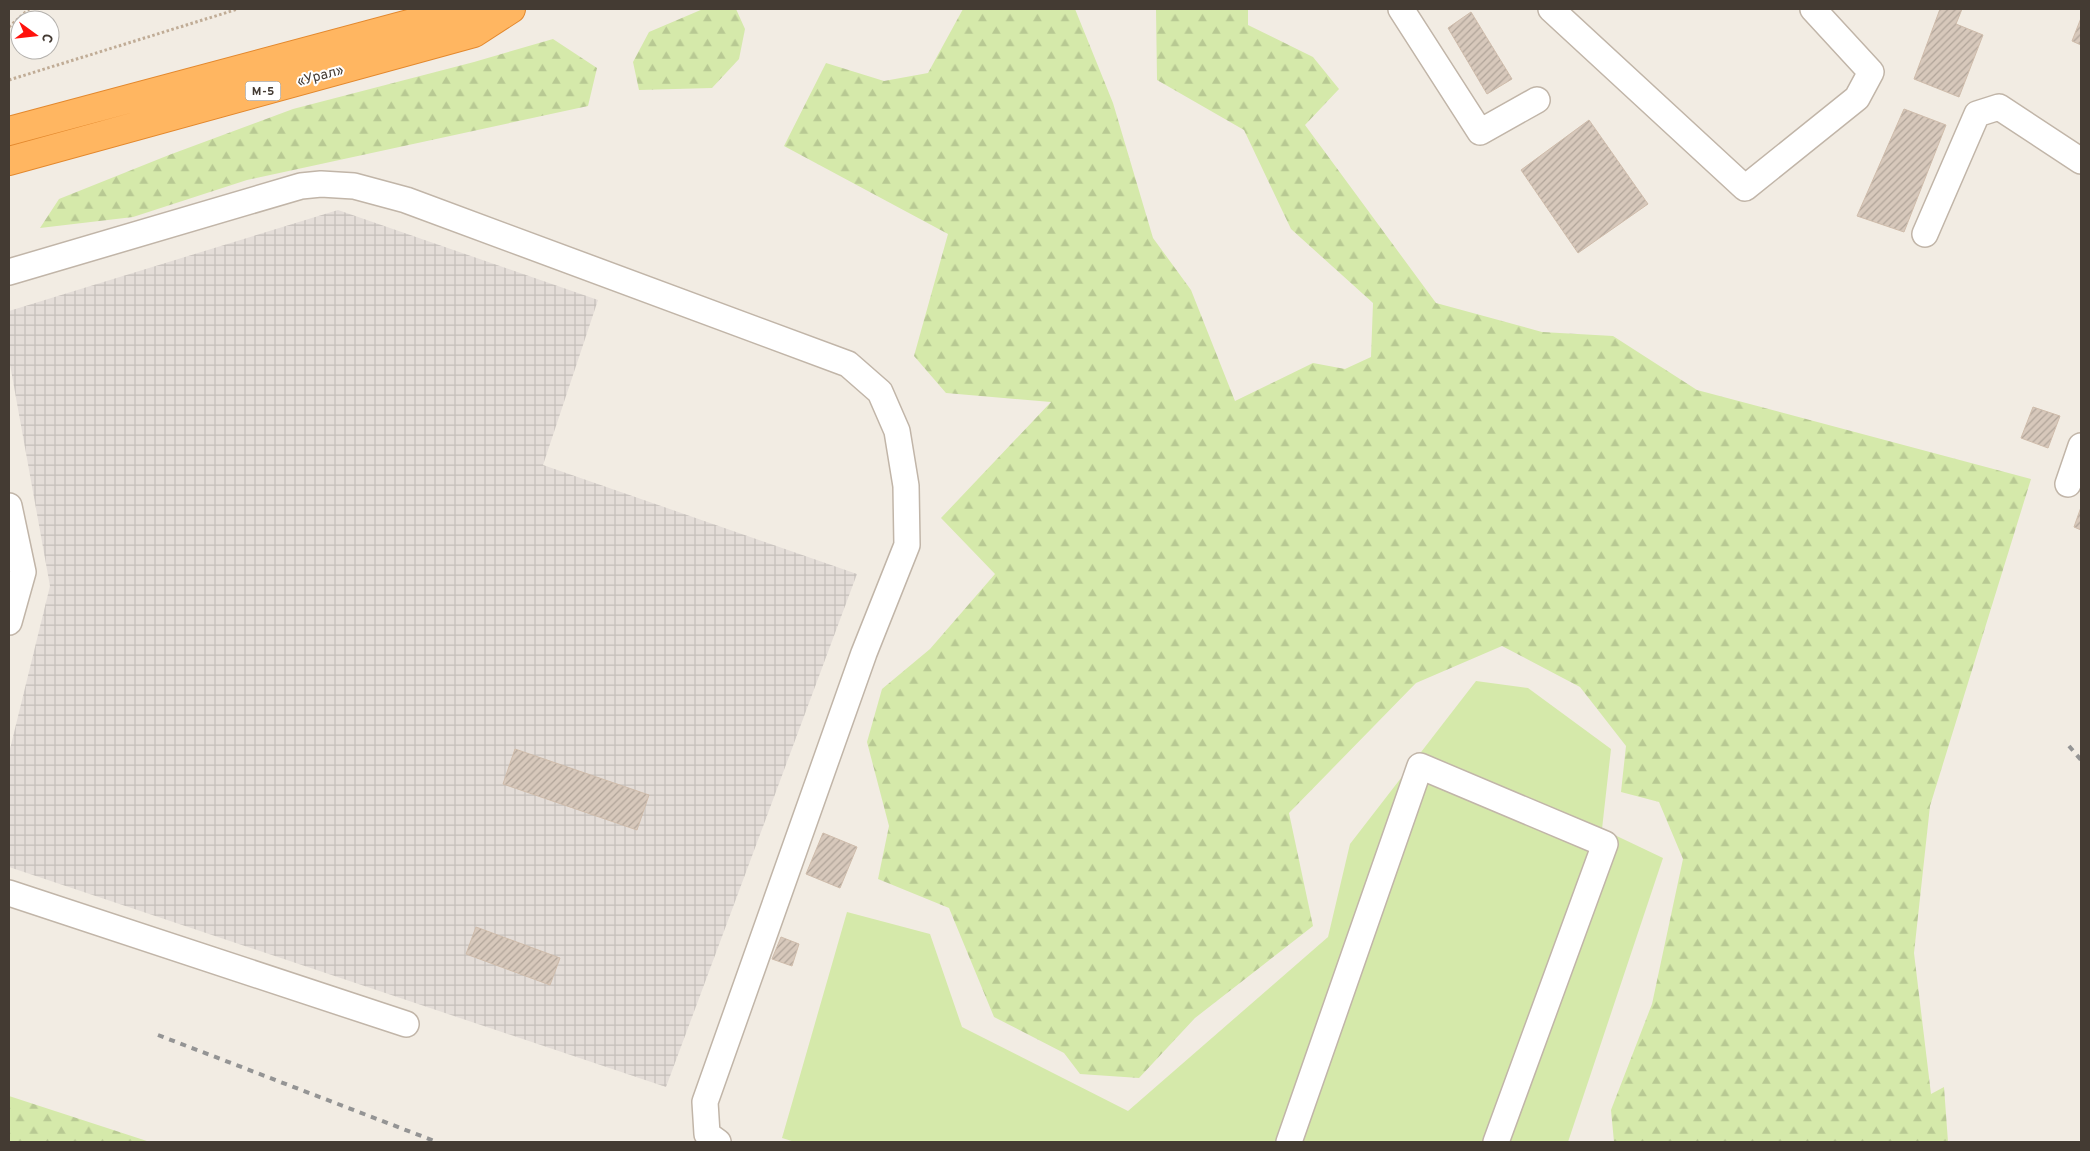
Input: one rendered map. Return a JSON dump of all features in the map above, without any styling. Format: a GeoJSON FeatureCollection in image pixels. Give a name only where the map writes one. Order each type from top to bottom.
{"type":"FeatureCollection","features":[{"type":"Feature","properties":{"kind":"highway","name":"«Урал»"},"geometry":{"type":"LineString","coordinates":[[15,125],[465,9],[511,9]]}},
{"type":"Feature","properties":{"kind":"highway","name":"«Урал»"},"geometry":{"type":"LineString","coordinates":[[9,161],[474,33],[511,9]]}},
{"type":"Feature","properties":{"kind":"street"},"geometry":{"type":"LineString","coordinates":[[1401,9],[1480,132],[1536,100]]}},
{"type":"Feature","properties":{"kind":"street"},"geometry":{"type":"LineString","coordinates":[[1551,9],[1745,188],[1858,98],[1871,72],[1813,9]]}},
{"type":"Feature","properties":{"kind":"street"},"geometry":{"type":"LineString","coordinates":[[1925,234],[1977,114],[1999,107],[2081,161]]}},
{"type":"Feature","properties":{"kind":"street"},"geometry":{"type":"LineString","coordinates":[[9,272],[300,186],[320,184],[354,186],[406,200],[848,364],[880,392],[897,431],[906,486],[907,544],[864,653],[705,1102],[707,1134],[718,1142]]}},
{"type":"Feature","properties":{"kind":"street"},"geometry":{"type":"LineString","coordinates":[[2068,484],[2081,446]]}},
{"type":"Feature","properties":{"kind":"street"},"geometry":{"type":"LineString","coordinates":[[9,506],[23,572],[9,622]]}},
{"type":"Feature","properties":{"kind":"street"},"geometry":{"type":"LineString","coordinates":[[1289,1142],[1420,766],[1604,844],[1496,1142]]}},
{"type":"Feature","properties":{"kind":"street"},"geometry":{"type":"LineString","coordinates":[[9,893],[406,1024]]}},
{"type":"Feature","properties":{"kind":"path"},"geometry":{"type":"LineString","coordinates":[[9,27],[29,9]]}},
{"type":"Feature","properties":{"kind":"path"},"geometry":{"type":"LineString","coordinates":[[9,80],[238,9]]}},
{"type":"Feature","properties":{"kind":"shaded area"},"geometry":{"type":"Polygon","coordinates":[[[338,210],[598,300],[543,465],[857,574],[666,1087],[9,867],[9,753],[50,586],[9,359],[9,311],[338,210]]]}},
{"type":"Feature","properties":{"kind":"green space"},"geometry":{"type":"Polygon","coordinates":[[[703,9],[736,9],[745,29],[739,59],[712,88],[639,90],[633,62],[649,32],[703,9]]]}},
{"type":"Feature","properties":{"kind":"green space"},"geometry":{"type":"Polygon","coordinates":[[[963,9],[1075,9],[1113,103],[1153,238],[1191,290],[1235,401],[1313,363],[1345,369],[1371,357],[1373,303],[1291,229],[1244,130],[1157,80],[1156,9],[1248,9],[1248,25],[1313,57],[1339,89],[1305,125],[1436,303],[1542,332],[1613,336],[1697,390],[2031,479],[1930,806],[1914,953],[1931,1094],[1944,1087],[1948,1142],[1614,1142],[1611,1110],[1652,1004],[1683,859],[1659,802],[1621,792],[1626,746],[1580,687],[1502,646],[1416,683],[1289,813],[1313,926],[1195,1018],[1139,1078],[1080,1074],[1064,1053],[994,1017],[949,908],[878,879],[889,826],[867,742],[882,689],[930,649],[995,574],[941,518],[1051,402],[946,393],[914,356],[948,234],[784,146],[826,63],[884,81],[928,73],[963,9]]]}},
{"type":"Feature","properties":{"kind":"green space"},"geometry":{"type":"Polygon","coordinates":[[[553,39],[597,68],[588,106],[247,180],[133,217],[40,228],[59,199],[169,155],[293,109],[474,62],[553,39]]]}},
{"type":"Feature","properties":{"kind":"green space"},"geometry":{"type":"Polygon","coordinates":[[[1476,681],[1528,688],[1611,749],[1602,829],[1663,858],[1568,1142],[795,1142],[782,1138],[847,912],[930,934],[962,1027],[1128,1111],[1328,937],[1350,844],[1476,681]]]}},
{"type":"Feature","properties":{"kind":"green space"},"geometry":{"type":"Polygon","coordinates":[[[9,1096],[150,1142],[9,1142],[9,1096]]]}},
{"type":"Feature","properties":{"kind":"building"},"geometry":{"type":"Polygon","coordinates":[[[1940,9],[1962,9],[1956,24],[1983,35],[1959,97],[1914,79],[1940,9]]]}},
{"type":"Feature","properties":{"kind":"building"},"geometry":{"type":"Polygon","coordinates":[[[1471,12],[1512,79],[1487,94],[1448,28],[1471,12]]]}},
{"type":"Feature","properties":{"kind":"building"},"geometry":{"type":"Polygon","coordinates":[[[2081,18],[2081,45],[2072,41],[2081,18]]]}},
{"type":"Feature","properties":{"kind":"building"},"geometry":{"type":"Polygon","coordinates":[[[1904,109],[1946,125],[1904,232],[1857,216],[1904,109]]]}},
{"type":"Feature","properties":{"kind":"building"},"geometry":{"type":"Polygon","coordinates":[[[1589,120],[1648,204],[1578,253],[1521,170],[1589,120]]]}},
{"type":"Feature","properties":{"kind":"building"},"geometry":{"type":"Polygon","coordinates":[[[2033,407],[2060,416],[2048,448],[2021,438],[2033,407]]]}},
{"type":"Feature","properties":{"kind":"building"},"geometry":{"type":"Polygon","coordinates":[[[2081,507],[2081,530],[2074,527],[2081,507]]]}},
{"type":"Feature","properties":{"kind":"building"},"geometry":{"type":"Polygon","coordinates":[[[515,749],[649,795],[637,830],[503,784],[515,749]]]}},
{"type":"Feature","properties":{"kind":"building"},"geometry":{"type":"Polygon","coordinates":[[[823,833],[857,847],[840,888],[806,874],[823,833]]]}},
{"type":"Feature","properties":{"kind":"building"},"geometry":{"type":"Polygon","coordinates":[[[476,927],[560,958],[550,985],[466,954],[476,927]]]}},
{"type":"Feature","properties":{"kind":"building"},"geometry":{"type":"Polygon","coordinates":[[[781,937],[799,944],[792,966],[772,959],[781,937]]]}},
{"type":"Feature","properties":{"kind":"railway"},"geometry":{"type":"LineString","coordinates":[[2069,746],[2081,760]]}},
{"type":"Feature","properties":{"kind":"railway"},"geometry":{"type":"LineString","coordinates":[[158,1035],[437,1142]]}}]}
